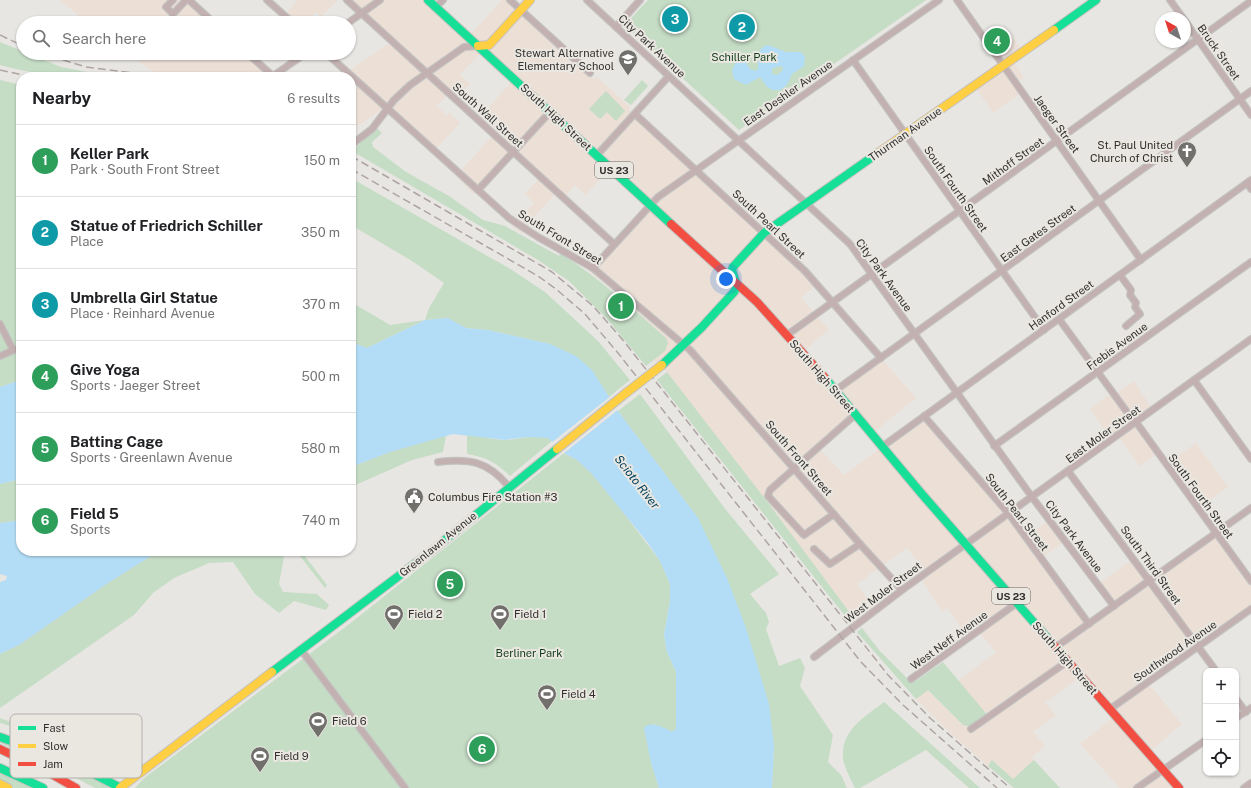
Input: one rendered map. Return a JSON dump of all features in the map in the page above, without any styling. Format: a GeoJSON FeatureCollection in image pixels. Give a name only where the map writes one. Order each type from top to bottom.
{"type":"FeatureCollection","features":[{"type":"Feature","properties":{"kind":"main road","name":"South High Street"},"geometry":{"type":"LineString","coordinates":[[428,0],[757,302],[836,390],[966,544],[1179,788]]}},
{"type":"Feature","properties":{"kind":"main road"},"geometry":{"type":"LineString","coordinates":[[478,46],[489,45],[530,0]]}},
{"type":"Feature","properties":{"kind":"main road","name":"Thurman Avenue"},"geometry":{"type":"LineString","coordinates":[[735,281],[732,270],[733,267],[764,233],[1096,0]]}},
{"type":"Feature","properties":{"kind":"main road","name":"Greenlawn Avenue"},"geometry":{"type":"LineString","coordinates":[[142,772],[429,553],[520,478],[662,365],[684,346],[734,292],[737,286],[735,281]]}},
{"type":"Feature","properties":{"kind":"main road"},"geometry":{"type":"LineString","coordinates":[[0,737],[10,741]]}},
{"type":"Feature","properties":{"kind":"main road"},"geometry":{"type":"LineString","coordinates":[[0,750],[10,755]]}},
{"type":"Feature","properties":{"kind":"main road"},"geometry":{"type":"LineString","coordinates":[[0,768],[10,773]]}},
{"type":"Feature","properties":{"kind":"main road"},"geometry":{"type":"LineString","coordinates":[[22,778],[43,788]]}},
{"type":"Feature","properties":{"kind":"main road"},"geometry":{"type":"LineString","coordinates":[[58,778],[76,788]]}},
{"type":"Feature","properties":{"kind":"main road"},"geometry":{"type":"LineString","coordinates":[[101,778],[121,788]]}},
{"type":"Feature","properties":{"kind":"main road","name":"Greenlawn Avenue"},"geometry":{"type":"LineString","coordinates":[[121,788],[134,778]]}},
{"type":"Feature","properties":{"kind":"main road"},"geometry":{"type":"LineString","coordinates":[[0,784],[8,788]]}},
{"type":"Feature","properties":{"kind":"street"},"geometry":{"type":"LineString","coordinates":[[173,0],[166,7],[173,14],[186,0]]}},
{"type":"Feature","properties":{"kind":"street"},"geometry":{"type":"LineString","coordinates":[[189,0],[206,16]]}},
{"type":"Feature","properties":{"kind":"street"},"geometry":{"type":"LineString","coordinates":[[268,0],[285,16]]}},
{"type":"Feature","properties":{"kind":"street","name":"South Wall Street"},"geometry":{"type":"LineString","coordinates":[[347,0],[614,244]]}},
{"type":"Feature","properties":{"kind":"street"},"geometry":{"type":"LineString","coordinates":[[356,17],[380,0]]}},
{"type":"Feature","properties":{"kind":"street"},"geometry":{"type":"LineString","coordinates":[[436,8],[443,0]]}},
{"type":"Feature","properties":{"kind":"street"},"geometry":{"type":"LineString","coordinates":[[510,0],[590,73]]}},
{"type":"Feature","properties":{"kind":"street","name":"City Park Avenue"},"geometry":{"type":"LineString","coordinates":[[587,0],[850,244],[994,446],[1114,606]]}},
{"type":"Feature","properties":{"kind":"street"},"geometry":{"type":"LineString","coordinates":[[616,27],[640,0]]}},
{"type":"Feature","properties":{"kind":"street","name":"East Deshler Avenue"},"geometry":{"type":"LineString","coordinates":[[593,268],[658,197],[939,0]]}},
{"type":"Feature","properties":{"kind":"street","name":"Jaeger Street"},"geometry":{"type":"LineString","coordinates":[[957,0],[1141,260]]}},
{"type":"Feature","properties":{"kind":"street","name":"Bruck Street"},"geometry":{"type":"LineString","coordinates":[[1170,0],[1179,12]]}},
{"type":"Feature","properties":{"kind":"street","name":"Mithoff Street"},"geometry":{"type":"LineString","coordinates":[[787,336],[1251,1]]}},
{"type":"Feature","properties":{"kind":"street","name":"Bruck Street"},"geometry":{"type":"LineString","coordinates":[[1191,29],[1251,115]]}},
{"type":"Feature","properties":{"kind":"street"},"geometry":{"type":"LineString","coordinates":[[356,142],[376,125],[404,91],[427,72],[464,47],[478,46]]}},
{"type":"Feature","properties":{"kind":"street"},"geometry":{"type":"LineString","coordinates":[[255,60],[268,72]]}},
{"type":"Feature","properties":{"kind":"street"},"geometry":{"type":"LineString","coordinates":[[279,72],[296,60]]}},
{"type":"Feature","properties":{"kind":"street","name":"South Front Street"},"geometry":{"type":"LineString","coordinates":[[334,60],[347,72]]}},
{"type":"Feature","properties":{"kind":"street","name":"South Fourth Street"},"geometry":{"type":"LineString","coordinates":[[853,60],[1044,330]]}},
{"type":"Feature","properties":{"kind":"street"},"geometry":{"type":"LineString","coordinates":[[597,155],[669,76]]}},
{"type":"Feature","properties":{"kind":"street","name":"South Front Street"},"geometry":{"type":"LineString","coordinates":[[356,80],[509,218],[524,229],[593,268],[690,350],[902,590]]}},
{"type":"Feature","properties":{"kind":"street","name":"East Gates Street"},"geometry":{"type":"LineString","coordinates":[[836,390],[1251,91]]}},
{"type":"Feature","properties":{"kind":"street"},"geometry":{"type":"LineString","coordinates":[[478,190],[550,112]]}},
{"type":"Feature","properties":{"kind":"street","name":"South Pearl Street"},"geometry":{"type":"LineString","coordinates":[[635,114],[805,271],[881,358]]}},
{"type":"Feature","properties":{"kind":"street"},"geometry":{"type":"LineString","coordinates":[[1249,182],[1251,189]]}},
{"type":"Feature","properties":{"kind":"street","name":"Hanford Street"},"geometry":{"type":"LineString","coordinates":[[883,446],[1249,182]]}},
{"type":"Feature","properties":{"kind":"street","name":"Frebis Avenue"},"geometry":{"type":"LineString","coordinates":[[994,446],[1251,262]]}},
{"type":"Feature","properties":{"kind":"street"},"geometry":{"type":"LineString","coordinates":[[1120,275],[1131,290],[1130,295],[1136,303],[1135,307],[1140,314],[1126,326]]}},
{"type":"Feature","properties":{"kind":"street","name":"South Fourth Street"},"geometry":{"type":"LineString","coordinates":[[1059,319],[1251,582]]}},
{"type":"Feature","properties":{"kind":"street"},"geometry":{"type":"LineString","coordinates":[[0,324],[13,350]]}},
{"type":"Feature","properties":{"kind":"street","name":"East Moler Street"},"geometry":{"type":"LineString","coordinates":[[966,544],[1251,339]]}},
{"type":"Feature","properties":{"kind":"street"},"geometry":{"type":"LineString","coordinates":[[0,356],[16,349]]}},
{"type":"Feature","properties":{"kind":"street"},"geometry":{"type":"LineString","coordinates":[[1194,380],[1251,459]]}},
{"type":"Feature","properties":{"kind":"street"},"geometry":{"type":"LineString","coordinates":[[834,514],[804,535],[768,496],[770,490],[856,414]]}},
{"type":"Feature","properties":{"kind":"street","name":"South Pearl Street"},"geometry":{"type":"LineString","coordinates":[[924,416],[1008,514],[1089,624]]}},
{"type":"Feature","properties":{"kind":"street"},"geometry":{"type":"LineString","coordinates":[[438,462],[460,459],[477,463],[499,475],[509,487]]}},
{"type":"Feature","properties":{"kind":"street","name":"South Third Street"},"geometry":{"type":"LineString","coordinates":[[1068,471],[1214,668]]}},
{"type":"Feature","properties":{"kind":"street"},"geometry":{"type":"LineString","coordinates":[[1056,647],[1251,508]]}},
{"type":"Feature","properties":{"kind":"street"},"geometry":{"type":"LineString","coordinates":[[814,549],[830,564],[860,544]]}},
{"type":"Feature","properties":{"kind":"street","name":"West Moler Street"},"geometry":{"type":"LineString","coordinates":[[814,656],[966,544]]}},
{"type":"Feature","properties":{"kind":"street","name":"West Neff Avenue"},"geometry":{"type":"LineString","coordinates":[[911,679],[1017,603]]}},
{"type":"Feature","properties":{"kind":"street","name":"Southwood Avenue"},"geometry":{"type":"LineString","coordinates":[[1110,709],[1251,609]]}},
{"type":"Feature","properties":{"kind":"street"},"geometry":{"type":"LineString","coordinates":[[302,651],[405,788]]}},
{"type":"Feature","properties":{"kind":"street"},"geometry":{"type":"LineString","coordinates":[[971,729],[1068,661]]}},
{"type":"Feature","properties":{"kind":"street"},"geometry":{"type":"LineString","coordinates":[[1239,702],[1249,711],[1239,716]]}},
{"type":"Feature","properties":{"kind":"street"},"geometry":{"type":"LineString","coordinates":[[1138,788],[1203,742]]}},
{"type":"Feature","properties":{"kind":"street"},"geometry":{"type":"LineString","coordinates":[[1244,788],[1251,783]]}},
{"type":"Feature","properties":{"kind":"shaded area"},"geometry":{"type":"Polygon","coordinates":[[[60,0],[188,0],[205,16],[79,16],[60,0]]]}},
{"type":"Feature","properties":{"kind":"shaded area"},"geometry":{"type":"Polygon","coordinates":[[[298,0],[338,0],[322,16],[316,12],[312,16],[284,16],[298,0]]]}},
{"type":"Feature","properties":{"kind":"shaded area"},"geometry":{"type":"Polygon","coordinates":[[[347,0],[427,0],[467,38],[502,0],[510,0],[594,79],[597,77],[630,107],[629,110],[817,283],[801,298],[829,329],[803,352],[836,389],[881,358],[916,398],[873,433],[856,414],[818,447],[844,475],[924,416],[1026,537],[1049,520],[1065,541],[1041,558],[1089,623],[1113,606],[1097,585],[1134,558],[1150,579],[1214,534],[1251,582],[1251,609],[1147,682],[1182,724],[1148,753],[1173,788],[1120,788],[1080,744],[1114,717],[1081,676],[1045,703],[1056,715],[1033,732],[1045,746],[1032,757],[1034,760],[1013,779],[992,760],[988,766],[947,730],[916,699],[927,690],[963,725],[989,717],[958,681],[996,652],[979,632],[969,638],[947,608],[942,611],[920,578],[927,573],[907,548],[857,584],[874,609],[856,621],[766,500],[667,372],[654,360],[665,350],[666,338],[613,290],[589,272],[650,204],[610,167],[586,195],[575,185],[564,198],[557,192],[536,215],[523,234],[512,227],[534,203],[525,194],[540,177],[513,152],[473,194],[456,176],[494,134],[478,119],[514,79],[483,50],[460,75],[470,84],[456,100],[449,94],[437,106],[446,115],[449,112],[460,123],[434,151],[385,107],[356,127],[356,72],[347,72],[392,41],[347,0]]]}},
{"type":"Feature","properties":{"kind":"shaded area"},"geometry":{"type":"Polygon","coordinates":[[[1006,28],[1023,52],[1012,60],[1024,77],[1016,83],[1022,92],[993,113],[975,86],[1003,66],[986,42],[1006,28]]]}},
{"type":"Feature","properties":{"kind":"shaded area"},"geometry":{"type":"Polygon","coordinates":[[[136,60],[254,60],[267,72],[154,72],[136,60]]]}},
{"type":"Feature","properties":{"kind":"shaded area"},"geometry":{"type":"Polygon","coordinates":[[[1134,381],[1152,409],[1135,421],[1158,453],[1140,466],[1117,435],[1111,439],[1090,409],[1112,393],[1114,395],[1134,381]]]}},
{"type":"Feature","properties":{"kind":"shaded area"},"geometry":{"type":"Polygon","coordinates":[[[1196,443],[1228,487],[1199,508],[1167,464],[1196,443]]]}},
{"type":"Feature","properties":{"kind":"shaded area"},"geometry":{"type":"Polygon","coordinates":[[[1149,587],[1192,645],[1114,700],[1067,645],[1149,587]]]}},
{"type":"Feature","properties":{"kind":"green space","name":"Schiller Park"},"geometry":{"type":"Polygon","coordinates":[[[648,0],[926,0],[739,130],[625,25],[648,0]]]}},
{"type":"Feature","properties":{"kind":"green space"},"geometry":{"type":"Polygon","coordinates":[[[0,42],[16,49],[16,60],[44,60],[61,67],[87,72],[29,72],[0,65],[0,42]]]}},
{"type":"Feature","properties":{"kind":"green space"},"geometry":{"type":"Polygon","coordinates":[[[0,80],[16,84],[16,382],[0,387],[0,80]]]}},
{"type":"Feature","properties":{"kind":"green space"},"geometry":{"type":"Polygon","coordinates":[[[642,80],[648,86],[631,105],[624,100],[642,80]]]}},
{"type":"Feature","properties":{"kind":"green space"},"geometry":{"type":"Polygon","coordinates":[[[606,91],[625,111],[616,121],[607,112],[600,119],[589,109],[606,91]]]}},
{"type":"Feature","properties":{"kind":"green space"},"geometry":{"type":"Polygon","coordinates":[[[377,128],[382,133],[372,142],[373,147],[406,172],[449,196],[483,220],[505,226],[559,256],[560,253],[615,294],[666,338],[668,343],[665,351],[646,366],[607,319],[569,281],[538,260],[356,153],[356,147],[377,128]]]}},
{"type":"Feature","properties":{"kind":"green space"},"geometry":{"type":"Polygon","coordinates":[[[356,181],[512,270],[545,292],[598,341],[630,380],[609,397],[592,370],[550,344],[488,330],[466,328],[448,318],[425,320],[429,308],[444,283],[412,261],[356,228],[356,181]]]}},
{"type":"Feature","properties":{"kind":"green space"},"geometry":{"type":"Polygon","coordinates":[[[356,305],[390,325],[425,320],[367,348],[356,344],[356,305]]]}},
{"type":"Feature","properties":{"kind":"green space"},"geometry":{"type":"Polygon","coordinates":[[[667,372],[766,500],[856,621],[850,622],[657,380],[667,372]]]}},
{"type":"Feature","properties":{"kind":"green space"},"geometry":{"type":"Polygon","coordinates":[[[640,394],[726,510],[779,574],[750,594],[766,613],[769,622],[766,629],[779,666],[800,658],[805,668],[800,686],[833,735],[828,762],[841,775],[847,788],[772,788],[774,746],[698,518],[618,411],[640,394]]]}},
{"type":"Feature","properties":{"kind":"green space"},"geometry":{"type":"Polygon","coordinates":[[[467,434],[491,439],[506,440],[536,436],[547,438],[552,441],[510,476],[491,461],[467,454],[467,434]]]}},
{"type":"Feature","properties":{"kind":"green space"},"geometry":{"type":"Polygon","coordinates":[[[446,435],[443,452],[412,460],[356,485],[356,465],[390,452],[446,435]]]}},
{"type":"Feature","properties":{"kind":"green space","name":"Berliner Park"},"geometry":{"type":"Polygon","coordinates":[[[564,453],[577,460],[592,474],[619,507],[660,561],[670,584],[670,601],[664,635],[667,652],[676,672],[676,729],[672,732],[654,724],[651,763],[659,788],[135,788],[143,779],[352,622],[564,453]]]}},
{"type":"Feature","properties":{"kind":"green space"},"geometry":{"type":"Polygon","coordinates":[[[16,480],[16,521],[0,523],[0,484],[16,480]]]}},
{"type":"Feature","properties":{"kind":"green space"},"geometry":{"type":"Polygon","coordinates":[[[151,556],[284,556],[279,584],[283,592],[317,594],[329,605],[326,610],[294,601],[279,613],[255,594],[233,562],[209,563],[174,578],[153,593],[134,615],[0,708],[0,654],[19,645],[108,583],[151,556]]]}},
{"type":"Feature","properties":{"kind":"green space"},"geometry":{"type":"Polygon","coordinates":[[[300,556],[305,556],[327,585],[325,588],[300,556]]]}},
{"type":"Feature","properties":{"kind":"green space"},"geometry":{"type":"Polygon","coordinates":[[[862,628],[879,650],[911,682],[917,680],[943,662],[989,717],[971,727],[963,725],[928,690],[916,699],[857,632],[862,628]]]}},
{"type":"Feature","properties":{"kind":"green space"},"geometry":{"type":"Polygon","coordinates":[[[884,702],[980,788],[969,788],[926,750],[860,788],[855,788],[843,760],[846,738],[856,724],[884,702]]]}},
{"type":"Feature","properties":{"kind":"green space"},"geometry":{"type":"Polygon","coordinates":[[[0,718],[10,722],[10,726],[0,723],[0,718]]]}},
{"type":"Feature","properties":{"kind":"green space"},"geometry":{"type":"Polygon","coordinates":[[[0,740],[10,743],[10,747],[0,743],[0,740]]]}},
{"type":"Feature","properties":{"kind":"green space"},"geometry":{"type":"Polygon","coordinates":[[[992,760],[1013,779],[1034,760],[1060,788],[1014,788],[988,766],[992,760]]]}},
{"type":"Feature","properties":{"kind":"green space"},"geometry":{"type":"Polygon","coordinates":[[[0,773],[34,788],[14,788],[0,781],[0,773]]]}},
{"type":"Feature","properties":{"kind":"green space"},"geometry":{"type":"Polygon","coordinates":[[[76,778],[93,778],[107,785],[108,788],[95,788],[76,778]]]}},
{"type":"Feature","properties":{"kind":"water"},"geometry":{"type":"Polygon","coordinates":[[[768,45],[786,52],[801,52],[805,57],[804,66],[792,74],[787,85],[780,90],[773,90],[767,87],[760,77],[746,85],[734,79],[732,70],[738,58],[743,58],[750,69],[756,71],[758,69],[758,58],[760,51],[764,46],[768,45]],[[779,66],[772,69],[772,74],[777,75],[782,71],[783,67],[779,66]]]}},
{"type":"Feature","properties":{"kind":"water","name":"Scioto River"},"geometry":{"type":"Polygon","coordinates":[[[448,318],[466,328],[488,330],[550,344],[576,356],[592,370],[618,411],[698,518],[727,578],[746,628],[769,704],[774,746],[772,788],[659,788],[651,763],[644,728],[654,725],[672,732],[676,729],[676,672],[667,652],[664,635],[670,601],[670,584],[660,561],[647,542],[592,474],[577,460],[564,453],[548,438],[528,437],[505,440],[453,434],[390,452],[356,465],[356,344],[367,348],[425,320],[448,318]]]}},
{"type":"Feature","properties":{"kind":"water"},"geometry":{"type":"Polygon","coordinates":[[[16,382],[16,480],[0,484],[0,387],[16,382]]]}},
{"type":"Feature","properties":{"kind":"water"},"geometry":{"type":"Polygon","coordinates":[[[16,521],[16,556],[151,556],[108,583],[19,645],[0,654],[0,582],[6,580],[7,576],[0,574],[0,523],[16,521]]]}},
{"type":"Feature","properties":{"kind":"pier"},"geometry":{"type":"Polygon","coordinates":[[[611,396],[619,409],[563,454],[551,443],[611,396]]]}},
{"type":"Feature","properties":{"kind":"railway"},"geometry":{"type":"LineString","coordinates":[[0,35],[16,43]]}},
{"type":"Feature","properties":{"kind":"railway"},"geometry":{"type":"LineString","coordinates":[[63,60],[86,67],[125,72]]}},
{"type":"Feature","properties":{"kind":"railway"},"geometry":{"type":"LineString","coordinates":[[0,70],[16,74]]}},
{"type":"Feature","properties":{"kind":"railway"},"geometry":{"type":"LineString","coordinates":[[356,159],[552,272],[593,306],[622,339],[888,675],[930,718],[1010,788]]}},
{"type":"Feature","properties":{"kind":"railway"},"geometry":{"type":"LineString","coordinates":[[356,172],[538,276],[556,289],[585,314],[618,353],[861,662],[903,705],[997,788]]}},
{"type":"Feature","properties":{"kind":"traffic: fast"},"geometry":{"type":"LineString","coordinates":[[428,0],[671,224]]}},
{"type":"Feature","properties":{"kind":"traffic: fast"},"geometry":{"type":"LineString","coordinates":[[1054,30],[1096,0]]}},
{"type":"Feature","properties":{"kind":"traffic: fast"},"geometry":{"type":"LineString","coordinates":[[662,365],[702,327],[734,292],[737,286],[732,270],[733,267],[764,233],[878,153]]}},
{"type":"Feature","properties":{"kind":"traffic: fast"},"geometry":{"type":"LineString","coordinates":[[825,378],[921,493],[1050,641]]}},
{"type":"Feature","properties":{"kind":"traffic: fast"},"geometry":{"type":"LineString","coordinates":[[272,672],[429,553],[557,449]]}},
{"type":"Feature","properties":{"kind":"traffic: fast"},"geometry":{"type":"LineString","coordinates":[[0,737],[10,741]]}},
{"type":"Feature","properties":{"kind":"traffic: fast"},"geometry":{"type":"LineString","coordinates":[[0,768],[10,773]]}},
{"type":"Feature","properties":{"kind":"traffic: fast"},"geometry":{"type":"LineString","coordinates":[[22,778],[43,788]]}},
{"type":"Feature","properties":{"kind":"traffic: fast"},"geometry":{"type":"LineString","coordinates":[[101,778],[121,788]]}},
{"type":"Feature","properties":{"kind":"traffic: slow"},"geometry":{"type":"LineString","coordinates":[[478,46],[489,45],[530,0]]}},
{"type":"Feature","properties":{"kind":"traffic: slow"},"geometry":{"type":"LineString","coordinates":[[878,153],[1054,30]]}},
{"type":"Feature","properties":{"kind":"traffic: slow"},"geometry":{"type":"LineString","coordinates":[[626,393],[662,365]]}},
{"type":"Feature","properties":{"kind":"traffic: slow"},"geometry":{"type":"LineString","coordinates":[[557,449],[626,393]]}},
{"type":"Feature","properties":{"kind":"traffic: slow"},"geometry":{"type":"LineString","coordinates":[[142,771],[272,672]]}},
{"type":"Feature","properties":{"kind":"traffic: slow"},"geometry":{"type":"LineString","coordinates":[[120,788],[133,778]]}},
{"type":"Feature","properties":{"kind":"traffic: slow"},"geometry":{"type":"LineString","coordinates":[[0,784],[8,788]]}},
{"type":"Feature","properties":{"kind":"traffic: jam"},"geometry":{"type":"LineString","coordinates":[[671,224],[757,302],[825,378]]}},
{"type":"Feature","properties":{"kind":"traffic: jam"},"geometry":{"type":"LineString","coordinates":[[1050,641],[1179,788]]}},
{"type":"Feature","properties":{"kind":"traffic: jam"},"geometry":{"type":"LineString","coordinates":[[0,749],[10,754]]}},
{"type":"Feature","properties":{"kind":"traffic: jam"},"geometry":{"type":"LineString","coordinates":[[58,778],[76,788]]}},
{"type":"Feature","properties":{"kind":"place","name":"Umbrella Girl Statue"},"geometry":{"type":"Point","coordinates":[675,19]}},
{"type":"Feature","properties":{"kind":"place","name":"Statue of Friedrich Schiller"},"geometry":{"type":"Point","coordinates":[742,27]}},
{"type":"Feature","properties":{"kind":"place","name":"Give Yoga"},"geometry":{"type":"Point","coordinates":[997,41]}},
{"type":"Feature","properties":{"kind":"place","name":"Stewart Alternative Elementary School"},"geometry":{"type":"Point","coordinates":[628,76]}},
{"type":"Feature","properties":{"kind":"place","name":"St. Paul United Church of Christ"},"geometry":{"type":"Point","coordinates":[1187,168]}},
{"type":"Feature","properties":{"kind":"place","name":"Keller Park"},"geometry":{"type":"Point","coordinates":[621,306]}},
{"type":"Feature","properties":{"kind":"place","name":"Columbus Fire Station #3"},"geometry":{"type":"Point","coordinates":[414,514]}},
{"type":"Feature","properties":{"kind":"place","name":"Batting Cage"},"geometry":{"type":"Point","coordinates":[450,584]}},
{"type":"Feature","properties":{"kind":"place","name":"Field 2"},"geometry":{"type":"Point","coordinates":[394,631]}},
{"type":"Feature","properties":{"kind":"place","name":"Field 1"},"geometry":{"type":"Point","coordinates":[500,631]}},
{"type":"Feature","properties":{"kind":"place","name":"Field 4"},"geometry":{"type":"Point","coordinates":[547,711]}},
{"type":"Feature","properties":{"kind":"place","name":"Field 6"},"geometry":{"type":"Point","coordinates":[318,738]}},
{"type":"Feature","properties":{"kind":"place","name":"Field 5"},"geometry":{"type":"Point","coordinates":[482,749]}},
{"type":"Feature","properties":{"kind":"place","name":"Field 9"},"geometry":{"type":"Point","coordinates":[260,773]}}]}
